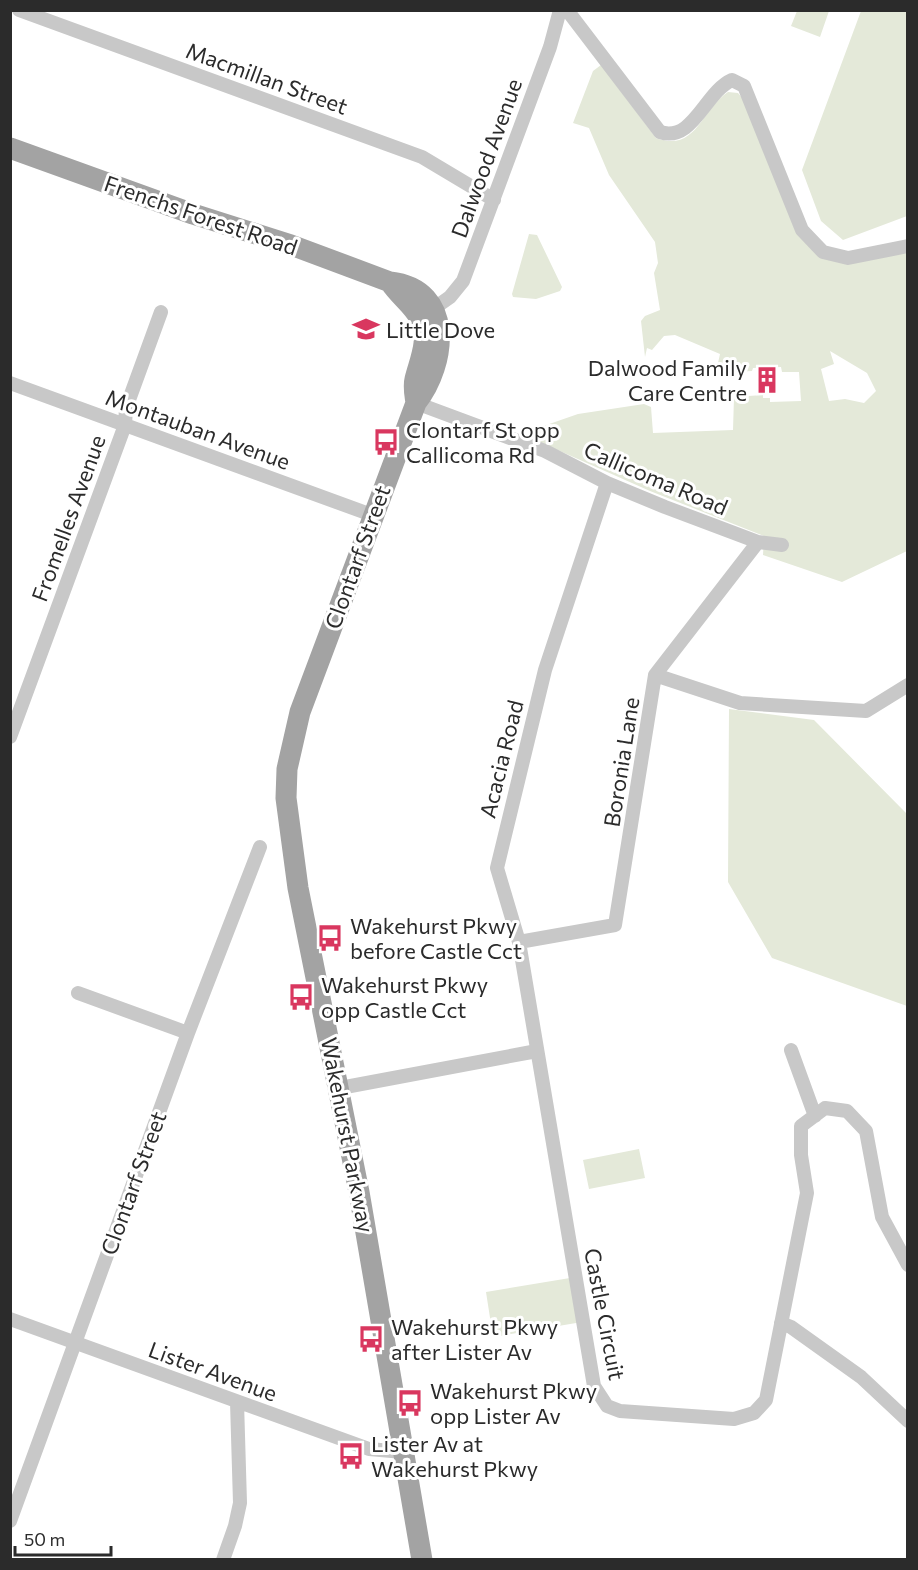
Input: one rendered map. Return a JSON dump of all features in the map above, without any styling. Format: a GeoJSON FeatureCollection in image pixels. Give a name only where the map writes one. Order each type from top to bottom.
{"type":"FeatureCollection","features":[{"type":"Feature","properties":{"kind":"main road","name":"Frenchs Forest Road"},"geometry":{"type":"LineString","coordinates":[[10,148],[193,214],[291,245],[390,282],[406,284],[420,292],[427,313]]}},
{"type":"Feature","properties":{"kind":"main road","name":"Clontarf Street"},"geometry":{"type":"LineString","coordinates":[[300,712],[372,515],[416,403],[428,388],[438,352],[440,333],[427,313]]}},
{"type":"Feature","properties":{"kind":"main road","name":"Wakehurst Parkway"},"geometry":{"type":"LineString","coordinates":[[300,712],[287,769],[289,824],[298,888],[340,1088],[422,1560]]}},
{"type":"Feature","properties":{"kind":"street","name":"Macmillan Street"},"geometry":{"type":"LineString","coordinates":[[19,10],[422,157],[494,200]]}},
{"type":"Feature","properties":{"kind":"street","name":"Dalwood Avenue"},"geometry":{"type":"LineString","coordinates":[[427,313],[450,297],[463,281],[550,47],[560,10]]}},
{"type":"Feature","properties":{"kind":"street"},"geometry":{"type":"LineString","coordinates":[[567,10],[660,132],[671,136],[682,132],[720,85],[732,80],[744,86],[802,230],[824,252],[848,258],[908,246]]}},
{"type":"Feature","properties":{"kind":"street","name":"Fromelles Avenue"},"geometry":{"type":"LineString","coordinates":[[10,736],[125,424],[126,408],[161,312]]}},
{"type":"Feature","properties":{"kind":"street","name":"Montauban Avenue"},"geometry":{"type":"LineString","coordinates":[[10,383],[372,515]]}},
{"type":"Feature","properties":{"kind":"street","name":"Callicoma Road"},"geometry":{"type":"LineString","coordinates":[[416,403],[544,451],[607,483],[758,542],[782,545]]}},
{"type":"Feature","properties":{"kind":"street","name":"Acacia Road"},"geometry":{"type":"LineString","coordinates":[[537,1051],[519,942],[497,868],[546,670],[607,483]]}},
{"type":"Feature","properties":{"kind":"street","name":"Boronia Lane"},"geometry":{"type":"LineString","coordinates":[[519,942],[615,925],[655,675],[758,542]]}},
{"type":"Feature","properties":{"kind":"street"},"geometry":{"type":"LineString","coordinates":[[655,675],[740,703],[866,711],[908,685]]}},
{"type":"Feature","properties":{"kind":"street","name":"Clontarf Street"},"geometry":{"type":"LineString","coordinates":[[10,1521],[188,1033],[260,847]]}},
{"type":"Feature","properties":{"kind":"street"},"geometry":{"type":"LineString","coordinates":[[78,993],[188,1033]]}},
{"type":"Feature","properties":{"kind":"street"},"geometry":{"type":"LineString","coordinates":[[791,1050],[814,1116],[825,1108],[848,1111],[866,1131],[882,1217],[908,1265]]}},
{"type":"Feature","properties":{"kind":"street"},"geometry":{"type":"LineString","coordinates":[[340,1088],[537,1051]]}},
{"type":"Feature","properties":{"kind":"street","name":"Castle Circuit"},"geometry":{"type":"LineString","coordinates":[[537,1051],[594,1386],[608,1406],[620,1411],[734,1419],[754,1413],[766,1400],[807,1193],[801,1155],[801,1126],[814,1116]]}},
{"type":"Feature","properties":{"kind":"street","name":"Lister Avenue"},"geometry":{"type":"LineString","coordinates":[[10,1319],[369,1449],[403,1452]]}},
{"type":"Feature","properties":{"kind":"street"},"geometry":{"type":"LineString","coordinates":[[781,1323],[861,1377],[908,1421]]}},
{"type":"Feature","properties":{"kind":"street"},"geometry":{"type":"LineString","coordinates":[[223,1560],[236,1526],[240,1503],[237,1402]]}},
{"type":"Feature","properties":{"kind":"green space"},"geometry":{"type":"Polygon","coordinates":[[[797,11],[829,11],[820,37],[791,26],[797,11]]]}},
{"type":"Feature","properties":{"kind":"green space"},"geometry":{"type":"Polygon","coordinates":[[[861,11],[907,11],[907,216],[843,240],[821,221],[802,170],[861,11]]]}},
{"type":"Feature","properties":{"kind":"green space"},"geometry":{"type":"Polygon","coordinates":[[[601,65],[656,138],[669,141],[680,140],[689,135],[728,92],[738,93],[743,99],[817,252],[907,252],[907,551],[842,582],[763,555],[764,536],[650,491],[526,436],[532,430],[578,414],[644,404],[651,407],[653,433],[733,430],[734,397],[763,395],[763,398],[770,398],[770,402],[801,401],[799,372],[782,372],[781,367],[753,368],[752,371],[734,372],[732,379],[727,365],[718,363],[720,354],[675,335],[664,336],[652,350],[647,348],[645,357],[641,321],[645,316],[660,310],[654,273],[658,263],[655,242],[609,175],[589,128],[573,123],[593,71],[601,65]],[[830,351],[834,364],[821,369],[829,401],[845,399],[864,403],[876,391],[867,373],[830,351]]]}},
{"type":"Feature","properties":{"kind":"green space"},"geometry":{"type":"Polygon","coordinates":[[[529,234],[537,235],[562,287],[560,291],[536,299],[513,297],[512,294],[529,234]]]}},
{"type":"Feature","properties":{"kind":"green space"},"geometry":{"type":"Polygon","coordinates":[[[729,709],[814,720],[907,814],[907,1006],[772,958],[728,882],[729,709]]]}},
{"type":"Feature","properties":{"kind":"green space"},"geometry":{"type":"Polygon","coordinates":[[[639,1149],[645,1178],[589,1189],[583,1160],[639,1149]]]}},
{"type":"Feature","properties":{"kind":"green space"},"geometry":{"type":"Polygon","coordinates":[[[576,1277],[582,1322],[493,1337],[486,1292],[576,1277]]]}},
{"type":"Feature","properties":{"kind":"place","name":"Little Dove"},"geometry":{"type":"Point","coordinates":[366,329]}},
{"type":"Feature","properties":{"kind":"place","name":"Dalwood Family Care Centre"},"geometry":{"type":"Point","coordinates":[767,380]}},
{"type":"Feature","properties":{"kind":"place","name":"Clontarf St opp Callicoma Rd"},"geometry":{"type":"Point","coordinates":[386,442]}},
{"type":"Feature","properties":{"kind":"place","name":"Wakehurst Pkwy before Castle Cct"},"geometry":{"type":"Point","coordinates":[330,938]}},
{"type":"Feature","properties":{"kind":"place","name":"Wakehurst Pkwy opp Castle Cct"},"geometry":{"type":"Point","coordinates":[301,997]}},
{"type":"Feature","properties":{"kind":"place","name":"Wakehurst Pkwy after Lister Av"},"geometry":{"type":"Point","coordinates":[371,1339]}},
{"type":"Feature","properties":{"kind":"place","name":"Wakehurst Pkwy opp Lister Av"},"geometry":{"type":"Point","coordinates":[410,1403]}},
{"type":"Feature","properties":{"kind":"place","name":"Lister Av at Wakehurst Pkwy"},"geometry":{"type":"Point","coordinates":[351,1456]}}]}
